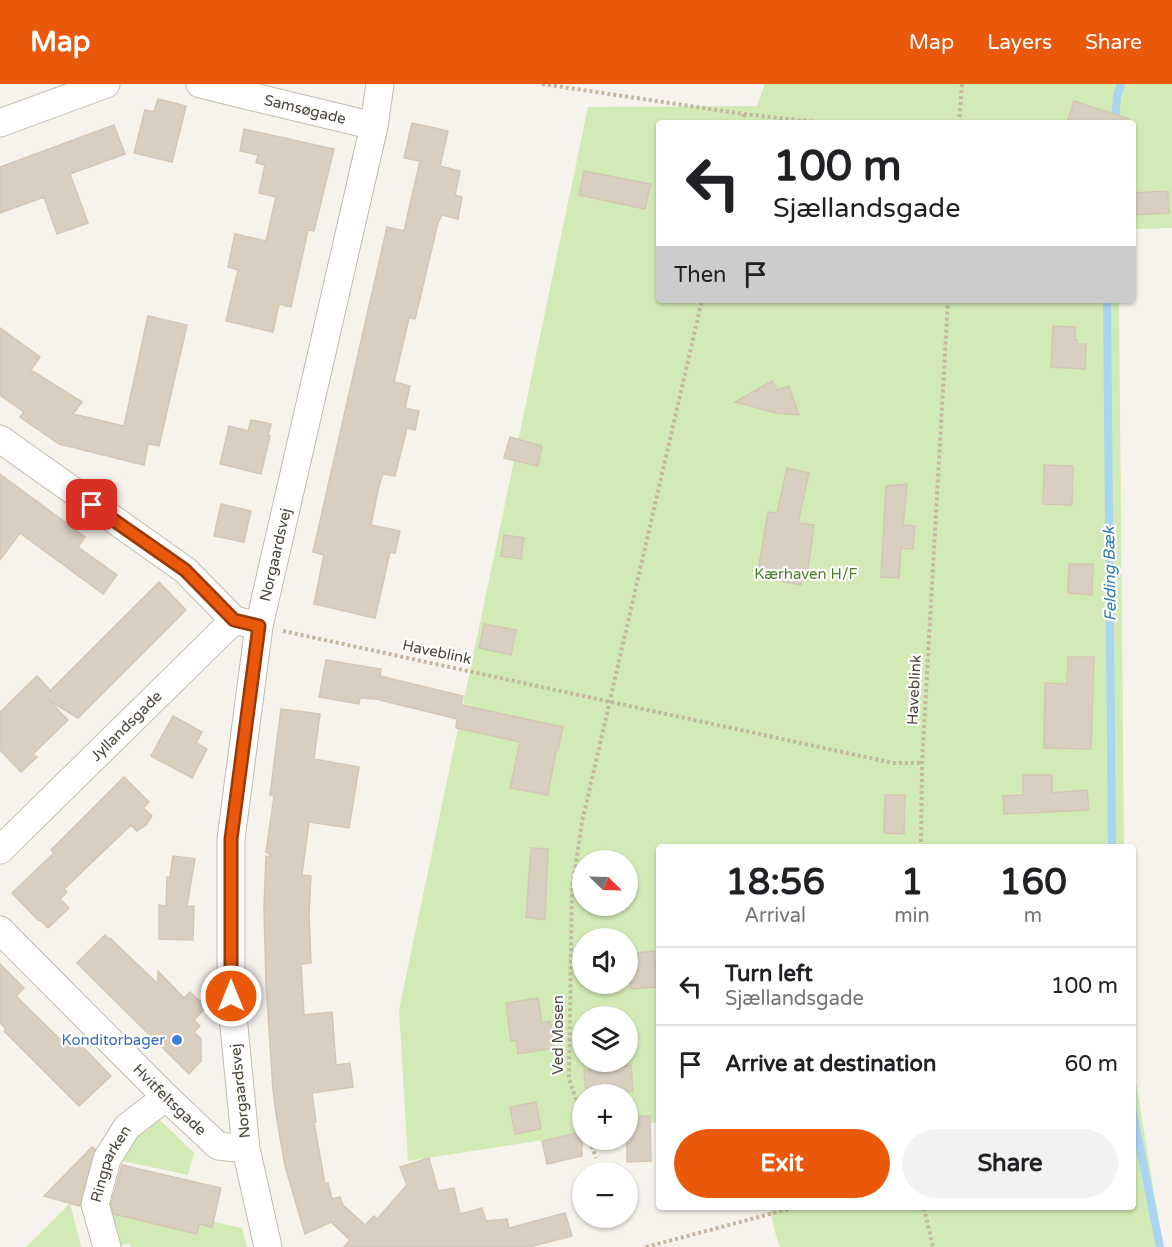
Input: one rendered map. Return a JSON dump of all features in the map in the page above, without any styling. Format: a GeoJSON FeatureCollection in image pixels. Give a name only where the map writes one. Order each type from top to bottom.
{"type":"FeatureCollection","features":[{"type":"Feature","properties":{"kind":"street"},"geometry":{"type":"LineString","coordinates":[[0,123],[106,84]]}},
{"type":"Feature","properties":{"kind":"street","name":"Samsøgade"},"geometry":{"type":"LineString","coordinates":[[200,84],[374,126]]}},
{"type":"Feature","properties":{"kind":"street","name":"Norgaardsvej"},"geometry":{"type":"LineString","coordinates":[[268,1247],[246,1149],[231,996],[231,839],[246,623],[374,126],[380,84]]}},
{"type":"Feature","properties":{"kind":"street"},"geometry":{"type":"LineString","coordinates":[[0,440],[185,570],[246,623]]}},
{"type":"Feature","properties":{"kind":"street","name":"Jyllandsgade"},"geometry":{"type":"LineString","coordinates":[[0,850],[246,623]]}},
{"type":"Feature","properties":{"kind":"street","name":"Hvitfeltsgade"},"geometry":{"type":"LineString","coordinates":[[0,930],[218,1146],[246,1149]]}},
{"type":"Feature","properties":{"kind":"street","name":"Ringparken"},"geometry":{"type":"LineString","coordinates":[[107,1247],[95,1204],[107,1159],[128,1127],[166,1097]]}},
{"type":"Feature","properties":{"kind":"path"},"geometry":{"type":"LineString","coordinates":[[542,84],[798,120]]}},
{"type":"Feature","properties":{"kind":"path"},"geometry":{"type":"LineString","coordinates":[[959,120],[962,84]]}},
{"type":"Feature","properties":{"kind":"path"},"geometry":{"type":"LineString","coordinates":[[743,120],[744,114]]}},
{"type":"Feature","properties":{"kind":"path"},"geometry":{"type":"LineString","coordinates":[[610,701],[701,303]]}},
{"type":"Feature","properties":{"kind":"path","name":"Haveblink"},"geometry":{"type":"LineString","coordinates":[[246,623],[893,763],[922,763],[948,303]]}},
{"type":"Feature","properties":{"kind":"path","name":"Ved Mosen"},"geometry":{"type":"LineString","coordinates":[[572,1088],[569,1079],[572,891],[582,822],[610,701]]}},
{"type":"Feature","properties":{"kind":"path"},"geometry":{"type":"LineString","coordinates":[[921,844],[922,763]]}},
{"type":"Feature","properties":{"kind":"path"},"geometry":{"type":"LineString","coordinates":[[593,1150],[596,1158]]}},
{"type":"Feature","properties":{"kind":"path"},"geometry":{"type":"LineString","coordinates":[[646,1247],[785,1210]]}},
{"type":"Feature","properties":{"kind":"path"},"geometry":{"type":"LineString","coordinates":[[924,1210],[933,1247]]}},
{"type":"Feature","properties":{"kind":"green space","name":"Kærhaven H/F"},"geometry":{"type":"Polygon","coordinates":[[[765,84],[1172,84],[1172,228],[1136,229],[1136,120],[656,120],[656,303],[1119,303],[1124,844],[656,844],[656,1122],[638,1125],[638,1084],[572,1084],[572,1136],[408,1161],[399,1010],[588,107],[757,106],[765,84]]]}},
{"type":"Feature","properties":{"kind":"green space"},"geometry":{"type":"Polygon","coordinates":[[[1136,1082],[1163,1247],[780,1247],[770,1210],[1136,1210],[1136,1082]]]}},
{"type":"Feature","properties":{"kind":"green space"},"geometry":{"type":"Polygon","coordinates":[[[157,1117],[194,1153],[188,1175],[123,1161],[119,1154],[144,1122],[157,1117]]]}},
{"type":"Feature","properties":{"kind":"green space"},"geometry":{"type":"Polygon","coordinates":[[[108,1199],[242,1228],[247,1247],[131,1247],[129,1243],[116,1247],[108,1199]]]}},
{"type":"Feature","properties":{"kind":"green space"},"geometry":{"type":"Polygon","coordinates":[[[70,1203],[81,1247],[26,1247],[70,1203]]]}},
{"type":"Feature","properties":{"kind":"building"},"geometry":{"type":"Polygon","coordinates":[[[158,99],[186,106],[172,162],[134,153],[145,110],[154,112],[158,99]]]}},
{"type":"Feature","properties":{"kind":"building"},"geometry":{"type":"Polygon","coordinates":[[[1074,101],[1129,119],[1129,120],[1068,120],[1074,101]]]}},
{"type":"Feature","properties":{"kind":"building"},"geometry":{"type":"Polygon","coordinates":[[[412,123],[448,131],[440,166],[460,171],[455,195],[462,197],[458,219],[442,215],[438,223],[415,319],[409,318],[394,382],[410,386],[405,408],[419,411],[415,430],[407,428],[395,476],[383,474],[379,486],[371,525],[400,531],[395,553],[390,552],[375,618],[314,604],[324,555],[313,552],[387,227],[404,231],[420,161],[404,158],[412,123]]]}},
{"type":"Feature","properties":{"kind":"building"},"geometry":{"type":"Polygon","coordinates":[[[114,125],[125,154],[70,174],[88,223],[57,234],[44,197],[0,213],[0,167],[114,125]]]}},
{"type":"Feature","properties":{"kind":"building"},"geometry":{"type":"Polygon","coordinates":[[[244,129],[334,149],[314,231],[308,230],[291,307],[279,304],[273,332],[226,321],[238,270],[228,267],[235,234],[266,241],[276,197],[259,193],[265,165],[256,163],[258,155],[240,151],[244,129]]]}},
{"type":"Feature","properties":{"kind":"building"},"geometry":{"type":"Polygon","coordinates":[[[584,171],[651,184],[645,209],[579,195],[584,171]]]}},
{"type":"Feature","properties":{"kind":"building"},"geometry":{"type":"Polygon","coordinates":[[[1168,191],[1169,213],[1136,215],[1136,193],[1168,191]]]}},
{"type":"Feature","properties":{"kind":"building"},"geometry":{"type":"Polygon","coordinates":[[[148,316],[187,325],[159,446],[148,444],[144,465],[59,444],[20,417],[24,412],[0,395],[0,328],[40,357],[31,370],[82,402],[73,414],[124,426],[148,316]]]}},
{"type":"Feature","properties":{"kind":"building"},"geometry":{"type":"Polygon","coordinates":[[[1053,326],[1075,327],[1077,344],[1086,344],[1085,369],[1051,367],[1053,326]]]}},
{"type":"Feature","properties":{"kind":"building"},"geometry":{"type":"Polygon","coordinates":[[[772,381],[777,390],[789,386],[799,415],[776,413],[735,402],[772,381]]]}},
{"type":"Feature","properties":{"kind":"building"},"geometry":{"type":"Polygon","coordinates":[[[251,420],[271,424],[261,474],[220,464],[229,426],[248,431],[251,420]]]}},
{"type":"Feature","properties":{"kind":"building"},"geometry":{"type":"Polygon","coordinates":[[[510,437],[542,446],[538,466],[504,458],[510,437]]]}},
{"type":"Feature","properties":{"kind":"building"},"geometry":{"type":"Polygon","coordinates":[[[1044,465],[1073,466],[1072,505],[1043,504],[1044,465]]]}},
{"type":"Feature","properties":{"kind":"building"},"geometry":{"type":"Polygon","coordinates":[[[787,468],[809,473],[798,523],[814,525],[807,575],[803,575],[801,585],[757,577],[768,512],[777,513],[787,468]]]}},
{"type":"Feature","properties":{"kind":"building"},"geometry":{"type":"Polygon","coordinates":[[[0,474],[85,537],[78,547],[117,575],[103,594],[20,533],[0,560],[0,474]]]}},
{"type":"Feature","properties":{"kind":"building"},"geometry":{"type":"Polygon","coordinates":[[[907,484],[903,525],[915,526],[913,549],[901,548],[899,578],[881,577],[886,486],[907,484]]]}},
{"type":"Feature","properties":{"kind":"building"},"geometry":{"type":"Polygon","coordinates":[[[221,504],[251,511],[244,542],[214,536],[221,504]]]}},
{"type":"Feature","properties":{"kind":"building"},"geometry":{"type":"Polygon","coordinates":[[[504,535],[524,538],[521,559],[501,556],[504,535]]]}},
{"type":"Feature","properties":{"kind":"building"},"geometry":{"type":"Polygon","coordinates":[[[1069,564],[1093,564],[1092,595],[1068,593],[1069,564]]]}},
{"type":"Feature","properties":{"kind":"building"},"geometry":{"type":"Polygon","coordinates":[[[159,582],[186,610],[78,718],[48,700],[68,720],[33,754],[37,757],[21,772],[0,750],[0,712],[37,676],[50,690],[49,692],[159,582]]]}},
{"type":"Feature","properties":{"kind":"building"},"geometry":{"type":"Polygon","coordinates":[[[484,624],[516,630],[511,655],[479,648],[484,624]]]}},
{"type":"Feature","properties":{"kind":"building"},"geometry":{"type":"Polygon","coordinates":[[[1068,657],[1094,657],[1091,749],[1044,748],[1045,683],[1067,684],[1068,657]]]}},
{"type":"Feature","properties":{"kind":"building"},"geometry":{"type":"Polygon","coordinates":[[[326,660],[381,669],[380,676],[463,696],[461,705],[563,727],[558,750],[556,750],[548,795],[510,788],[520,742],[456,728],[457,719],[376,699],[360,698],[359,704],[319,697],[326,660]]]}},
{"type":"Feature","properties":{"kind":"building"},"geometry":{"type":"Polygon","coordinates":[[[281,709],[320,714],[314,759],[359,767],[349,828],[309,822],[302,875],[311,876],[309,914],[311,963],[301,964],[304,1015],[332,1012],[336,1065],[350,1063],[353,1087],[312,1093],[316,1122],[314,1122],[325,1184],[328,1183],[332,1199],[340,1197],[343,1205],[365,1225],[374,1216],[377,1219],[407,1185],[400,1167],[429,1158],[438,1191],[454,1188],[460,1214],[482,1208],[486,1221],[507,1219],[509,1228],[565,1213],[572,1236],[529,1247],[344,1247],[350,1240],[331,1222],[305,1234],[285,1166],[277,1120],[266,982],[264,908],[266,856],[273,857],[266,852],[274,796],[270,795],[281,709]]]}},
{"type":"Feature","properties":{"kind":"building"},"geometry":{"type":"Polygon","coordinates":[[[173,716],[202,732],[196,743],[207,749],[192,778],[151,756],[173,716]]]}},
{"type":"Feature","properties":{"kind":"building"},"geometry":{"type":"Polygon","coordinates":[[[1023,775],[1052,775],[1052,793],[1087,790],[1089,810],[1004,814],[1003,796],[1023,795],[1023,775]]]}},
{"type":"Feature","properties":{"kind":"building"},"geometry":{"type":"Polygon","coordinates":[[[124,777],[149,802],[143,808],[152,816],[146,825],[137,831],[131,825],[64,889],[67,892],[60,899],[69,908],[48,928],[12,893],[54,853],[51,850],[124,777]]]}},
{"type":"Feature","properties":{"kind":"building"},"geometry":{"type":"Polygon","coordinates":[[[885,795],[905,795],[904,834],[884,833],[885,795]]]}},
{"type":"Feature","properties":{"kind":"building"},"geometry":{"type":"Polygon","coordinates":[[[531,848],[548,849],[545,920],[526,917],[531,848]]]}},
{"type":"Feature","properties":{"kind":"building"},"geometry":{"type":"Polygon","coordinates":[[[173,856],[195,859],[187,906],[194,906],[193,940],[159,939],[159,905],[166,906],[167,877],[170,877],[173,856]]]}},
{"type":"Feature","properties":{"kind":"building"},"geometry":{"type":"Polygon","coordinates":[[[105,935],[158,984],[158,971],[184,998],[190,992],[206,1007],[194,1020],[200,1026],[194,1032],[201,1039],[201,1061],[189,1074],[77,963],[105,935]]]}},
{"type":"Feature","properties":{"kind":"building"},"geometry":{"type":"Polygon","coordinates":[[[654,951],[656,987],[638,988],[638,953],[654,951]]]}},
{"type":"Feature","properties":{"kind":"building"},"geometry":{"type":"Polygon","coordinates":[[[0,964],[24,988],[16,996],[68,1047],[76,1040],[111,1076],[79,1106],[4,1031],[6,1029],[0,1023],[0,964]]]}},
{"type":"Feature","properties":{"kind":"building"},"geometry":{"type":"Polygon","coordinates":[[[538,998],[542,1023],[550,1021],[555,1048],[518,1054],[516,1040],[511,1041],[506,1003],[538,998]]]}},
{"type":"Feature","properties":{"kind":"building"},"geometry":{"type":"Polygon","coordinates":[[[584,1072],[632,1072],[632,1084],[585,1084],[584,1072]]]}},
{"type":"Feature","properties":{"kind":"building"},"geometry":{"type":"Polygon","coordinates":[[[536,1102],[541,1129],[515,1134],[510,1107],[536,1102]]]}},
{"type":"Feature","properties":{"kind":"building"},"geometry":{"type":"Polygon","coordinates":[[[650,1116],[651,1161],[627,1162],[627,1150],[638,1150],[638,1117],[650,1116]]]}},
{"type":"Feature","properties":{"kind":"building"},"geometry":{"type":"Polygon","coordinates":[[[572,1134],[572,1150],[582,1150],[582,1156],[547,1164],[542,1141],[572,1134]]]}},
{"type":"Feature","properties":{"kind":"building"},"geometry":{"type":"Polygon","coordinates":[[[92,1147],[95,1149],[80,1206],[44,1196],[92,1147]]]}},
{"type":"Feature","properties":{"kind":"building"},"geometry":{"type":"Polygon","coordinates":[[[122,1165],[221,1188],[212,1227],[199,1224],[197,1234],[114,1214],[111,1204],[122,1165]]]}},
{"type":"Feature","properties":{"kind":"waterway","name":"Felding Bæk"},"geometry":{"type":"LineString","coordinates":[[1115,120],[1117,96],[1121,84]]}},
{"type":"Feature","properties":{"kind":"waterway","name":"Felding Bæk"},"geometry":{"type":"LineString","coordinates":[[1107,303],[1112,844]]}},
{"type":"Feature","properties":{"kind":"waterway","name":"Felding Bæk"},"geometry":{"type":"LineString","coordinates":[[1136,1128],[1160,1247]]}},
{"type":"Feature","properties":{"kind":"place","name":"Konditorbager"},"geometry":{"type":"Point","coordinates":[177,1040]}},
{"type":"Feature","properties":{"kind":"route"},"geometry":{"type":"LineString","coordinates":[[92,505],[185,570],[234,620],[259,626],[231,839],[231,996]]}}]}
